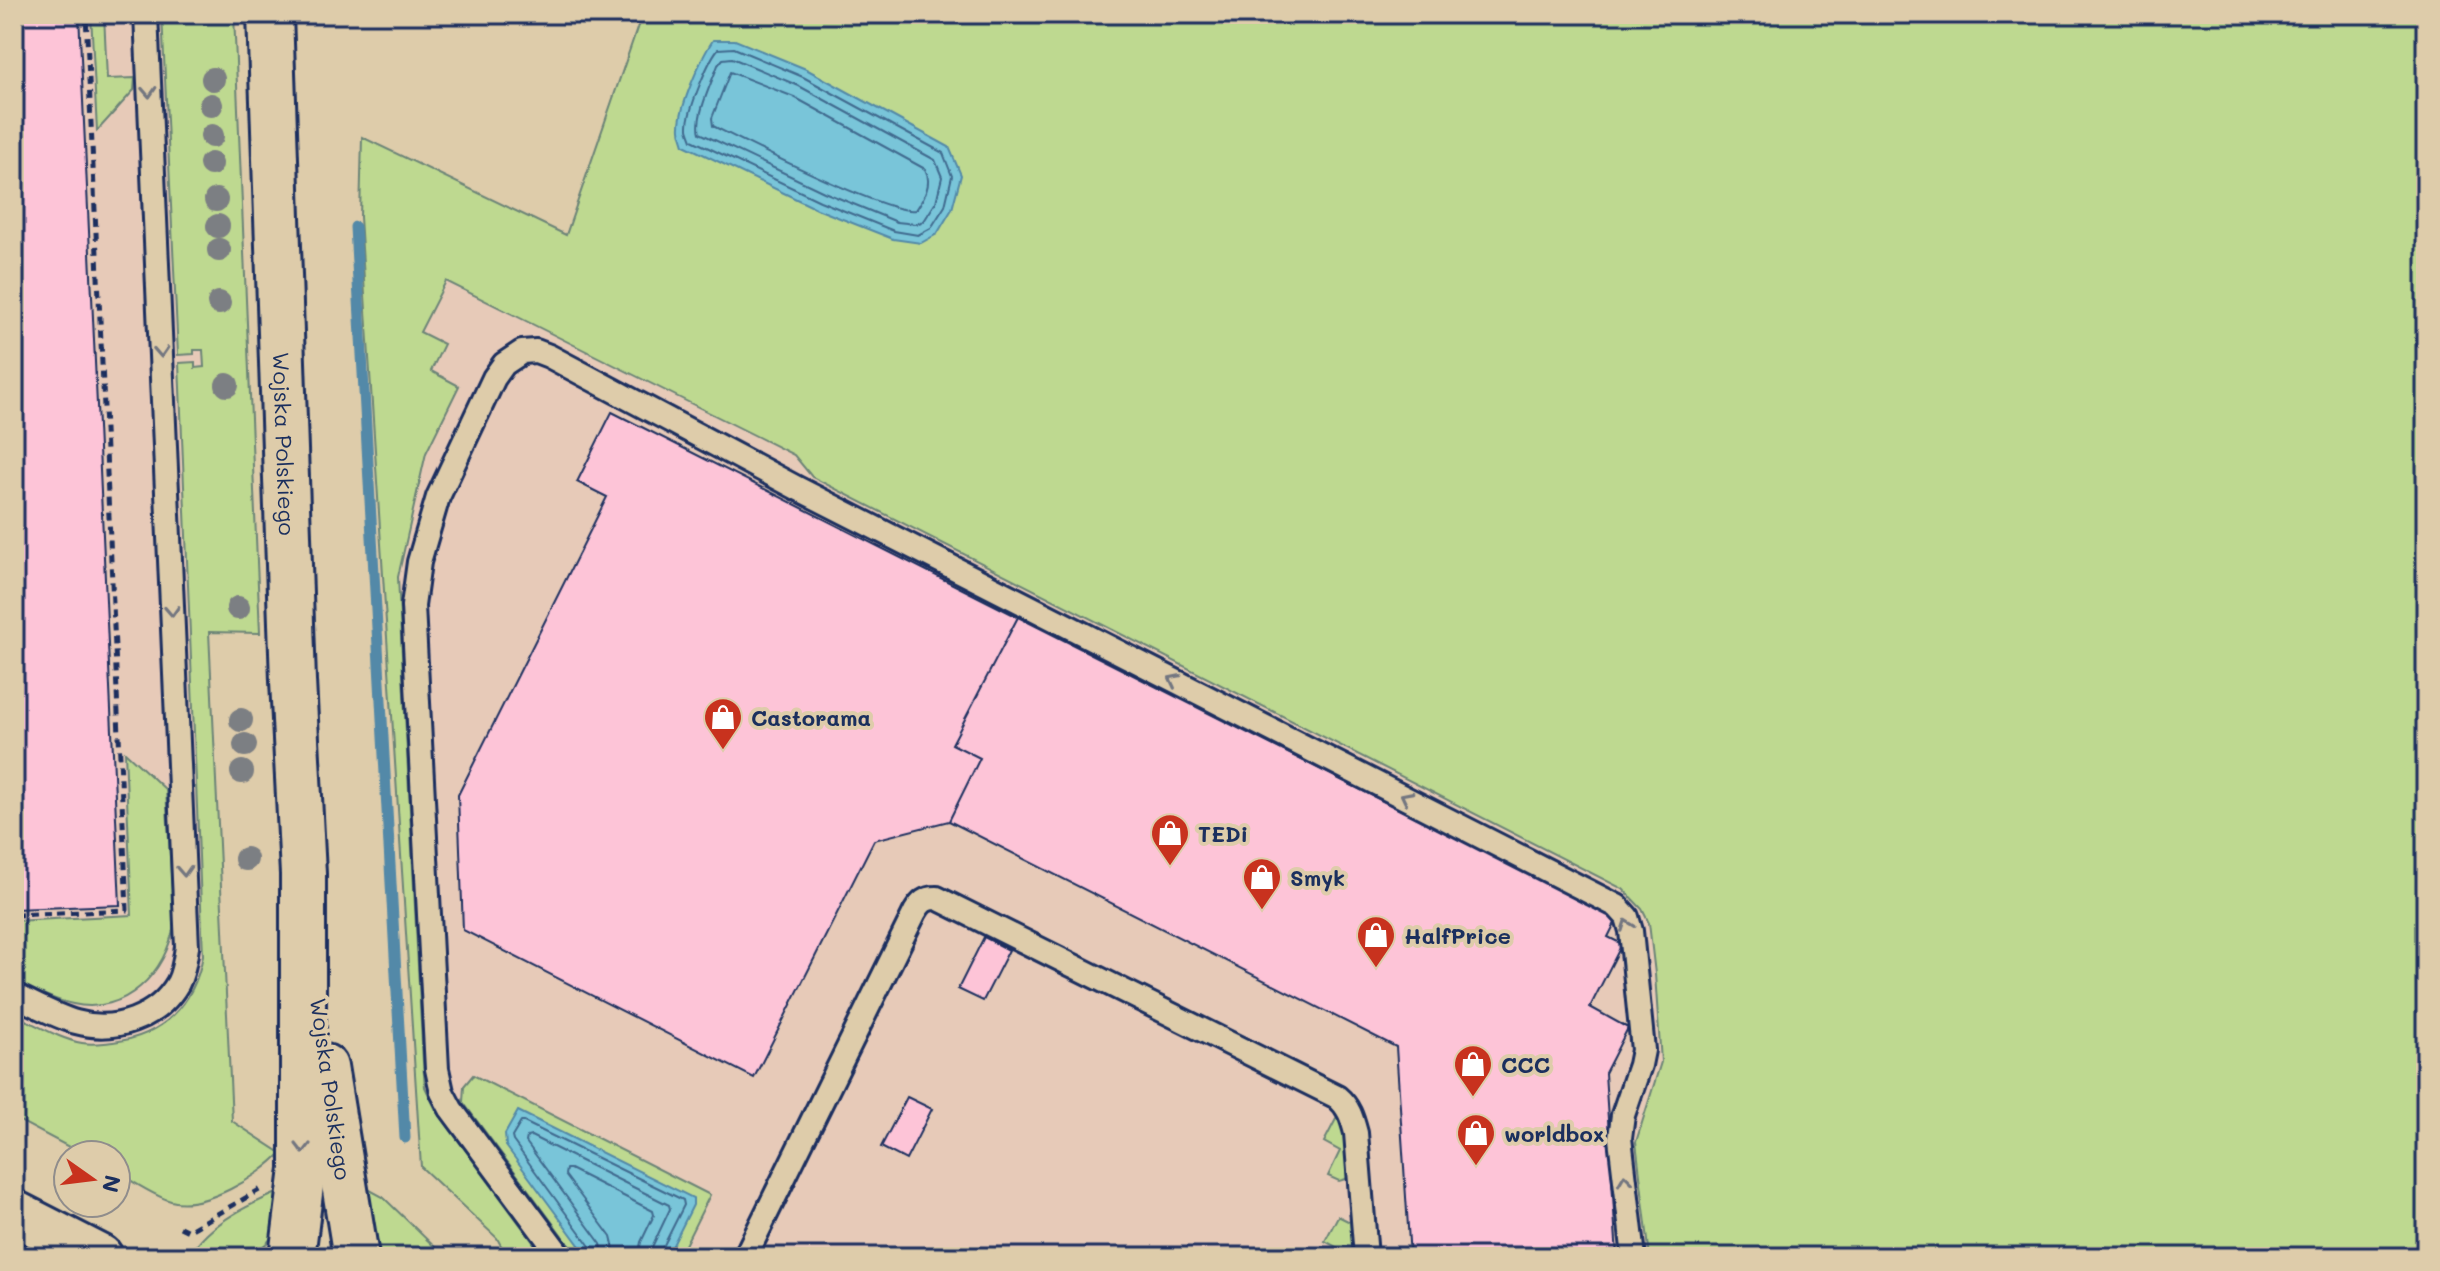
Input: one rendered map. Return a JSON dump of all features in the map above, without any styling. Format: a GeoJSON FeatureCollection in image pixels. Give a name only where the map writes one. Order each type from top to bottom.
{"type":"FeatureCollection","features":[{"type":"Feature","properties":{"kind":"street","name":"Wojska Polskiego"},"geometry":{"type":"LineString","coordinates":[[270,14],[293,681],[303,874],[303,1169],[292,1257]]}},
{"type":"Feature","properties":{"kind":"street","name":"Wojska Polskiego"},"geometry":{"type":"LineString","coordinates":[[303,874],[326,1073],[356,1257]]}},
{"type":"Feature","properties":{"kind":"street"},"geometry":{"type":"LineString","coordinates":[[14,1213],[100,1257]]}},
{"type":"Feature","properties":{"kind":"lane"},"geometry":{"type":"LineString","coordinates":[[14,995],[76,1022],[97,1026],[133,1021],[154,1010],[167,998],[179,982],[186,956],[146,14]]}},
{"type":"Feature","properties":{"kind":"lane"},"geometry":{"type":"LineString","coordinates":[[561,1257],[451,1109],[442,1092],[437,1069],[413,606],[419,562],[434,510],[494,378],[504,364],[522,352],[536,351],[797,488],[1617,906],[1627,917],[1631,931],[1642,1033],[1640,1065],[1623,1115],[1620,1138],[1634,1257]]}},
{"type":"Feature","properties":{"kind":"lane"},"geometry":{"type":"LineString","coordinates":[[745,1257],[915,912],[920,903],[928,898],[937,898],[1323,1090],[1345,1104],[1356,1133],[1366,1257]]}},
{"type":"Feature","properties":{"kind":"path"},"geometry":{"type":"LineString","coordinates":[[14,915],[127,910],[86,14]]}},
{"type":"Feature","properties":{"kind":"path"},"geometry":{"type":"LineString","coordinates":[[180,1227],[188,1231],[270,1184]]}},
{"type":"Feature","properties":{"kind":"shaded area"},"geometry":{"type":"Polygon","coordinates":[[[14,14],[234,14],[260,633],[209,632],[232,1121],[14,1020],[14,14]]]}},
{"type":"Feature","properties":{"kind":"shaded area"},"geometry":{"type":"Polygon","coordinates":[[[360,217],[891,489],[1766,923],[1666,1257],[507,1257],[497,1238],[421,1167],[360,217]]]}},
{"type":"Feature","properties":{"kind":"green space"},"geometry":{"type":"Polygon","coordinates":[[[91,14],[104,14],[107,79],[135,78],[134,90],[97,131],[91,14]]]}},
{"type":"Feature","properties":{"kind":"green space"},"geometry":{"type":"Polygon","coordinates":[[[162,14],[234,14],[260,633],[209,632],[232,1121],[281,1153],[246,1181],[215,1196],[184,1202],[171,1201],[132,1181],[132,1139],[54,1139],[14,1118],[14,1015],[56,1035],[82,1043],[131,1039],[161,1025],[184,1003],[199,973],[203,955],[179,363],[195,362],[195,368],[204,367],[203,350],[178,355],[162,14]]]}},
{"type":"Feature","properties":{"kind":"green space"},"geometry":{"type":"Polygon","coordinates":[[[642,14],[2426,14],[2426,1257],[1650,1257],[1636,1142],[1661,1062],[1655,974],[1649,923],[1642,909],[1623,889],[812,477],[794,455],[446,281],[420,332],[444,344],[431,371],[459,386],[426,453],[398,577],[423,1062],[425,1087],[436,1110],[544,1257],[507,1257],[497,1238],[421,1167],[360,217],[362,137],[566,235],[642,14]]]}},
{"type":"Feature","properties":{"kind":"green space"},"geometry":{"type":"Polygon","coordinates":[[[125,752],[166,790],[174,924],[163,958],[153,974],[140,986],[126,997],[110,1003],[92,1006],[73,1004],[14,980],[14,921],[132,915],[125,752]]]}},
{"type":"Feature","properties":{"kind":"green space"},"geometry":{"type":"Polygon","coordinates":[[[473,1075],[710,1195],[679,1257],[578,1257],[463,1102],[464,1086],[473,1075]]]}},
{"type":"Feature","properties":{"kind":"green space"},"geometry":{"type":"Polygon","coordinates":[[[1337,1117],[1344,1120],[1349,1173],[1346,1179],[1339,1181],[1328,1176],[1340,1151],[1324,1142],[1337,1117]]]}},
{"type":"Feature","properties":{"kind":"green space"},"geometry":{"type":"Polygon","coordinates":[[[289,1188],[275,1231],[259,1249],[237,1256],[189,1257],[220,1223],[289,1188]]]}},
{"type":"Feature","properties":{"kind":"green space"},"geometry":{"type":"Polygon","coordinates":[[[356,1190],[370,1190],[383,1197],[445,1257],[385,1257],[369,1239],[356,1190]]]}},
{"type":"Feature","properties":{"kind":"green space"},"geometry":{"type":"Polygon","coordinates":[[[1338,1216],[1350,1222],[1354,1257],[1333,1257],[1338,1248],[1325,1241],[1338,1216]]]}},
{"type":"Feature","properties":{"kind":"water"},"geometry":{"type":"Polygon","coordinates":[[[713,40],[735,40],[806,69],[949,147],[961,175],[952,209],[937,234],[921,243],[893,239],[817,209],[684,145],[680,128],[683,106],[713,40]]]}},
{"type":"Feature","properties":{"kind":"water"},"geometry":{"type":"Polygon","coordinates":[[[518,1111],[693,1198],[693,1205],[667,1257],[588,1257],[506,1146],[505,1134],[518,1111]]]}},
{"type":"Feature","properties":{"kind":"building"},"geometry":{"type":"Polygon","coordinates":[[[14,14],[79,14],[120,905],[14,909],[14,14]]]}},
{"type":"Feature","properties":{"kind":"building","name":"Castorama"},"geometry":{"type":"Polygon","coordinates":[[[612,412],[1018,617],[952,744],[980,758],[949,821],[874,840],[754,1078],[463,930],[458,795],[607,497],[577,482],[612,412]]]}},
{"type":"Feature","properties":{"kind":"building"},"geometry":{"type":"Polygon","coordinates":[[[1018,617],[1617,919],[1608,937],[1622,944],[1590,1007],[1628,1028],[1605,1073],[1617,1257],[1410,1257],[1396,1047],[949,821],[980,758],[952,744],[1018,617]]]}},
{"type":"Feature","properties":{"kind":"building"},"geometry":{"type":"Polygon","coordinates":[[[984,937],[1009,950],[983,1001],[958,989],[984,937]]]}},
{"type":"Feature","properties":{"kind":"building"},"geometry":{"type":"Polygon","coordinates":[[[907,1097],[932,1109],[906,1160],[881,1147],[907,1097]]]}},
{"type":"Feature","properties":{"kind":"waterway"},"geometry":{"type":"LineString","coordinates":[[355,227],[405,1138]]}},
{"type":"Feature","properties":{"kind":"place","name":"Castorama"},"geometry":{"type":"Point","coordinates":[723,751]}},
{"type":"Feature","properties":{"kind":"place","name":"TEDi"},"geometry":{"type":"Point","coordinates":[1170,867]}},
{"type":"Feature","properties":{"kind":"place","name":"Smyk"},"geometry":{"type":"Point","coordinates":[1262,911]}},
{"type":"Feature","properties":{"kind":"place","name":"HalfPrice"},"geometry":{"type":"Point","coordinates":[1376,969]}},
{"type":"Feature","properties":{"kind":"place","name":"CCC"},"geometry":{"type":"Point","coordinates":[1473,1098]}},
{"type":"Feature","properties":{"kind":"place","name":"worldbox"},"geometry":{"type":"Point","coordinates":[1476,1167]}}]}
